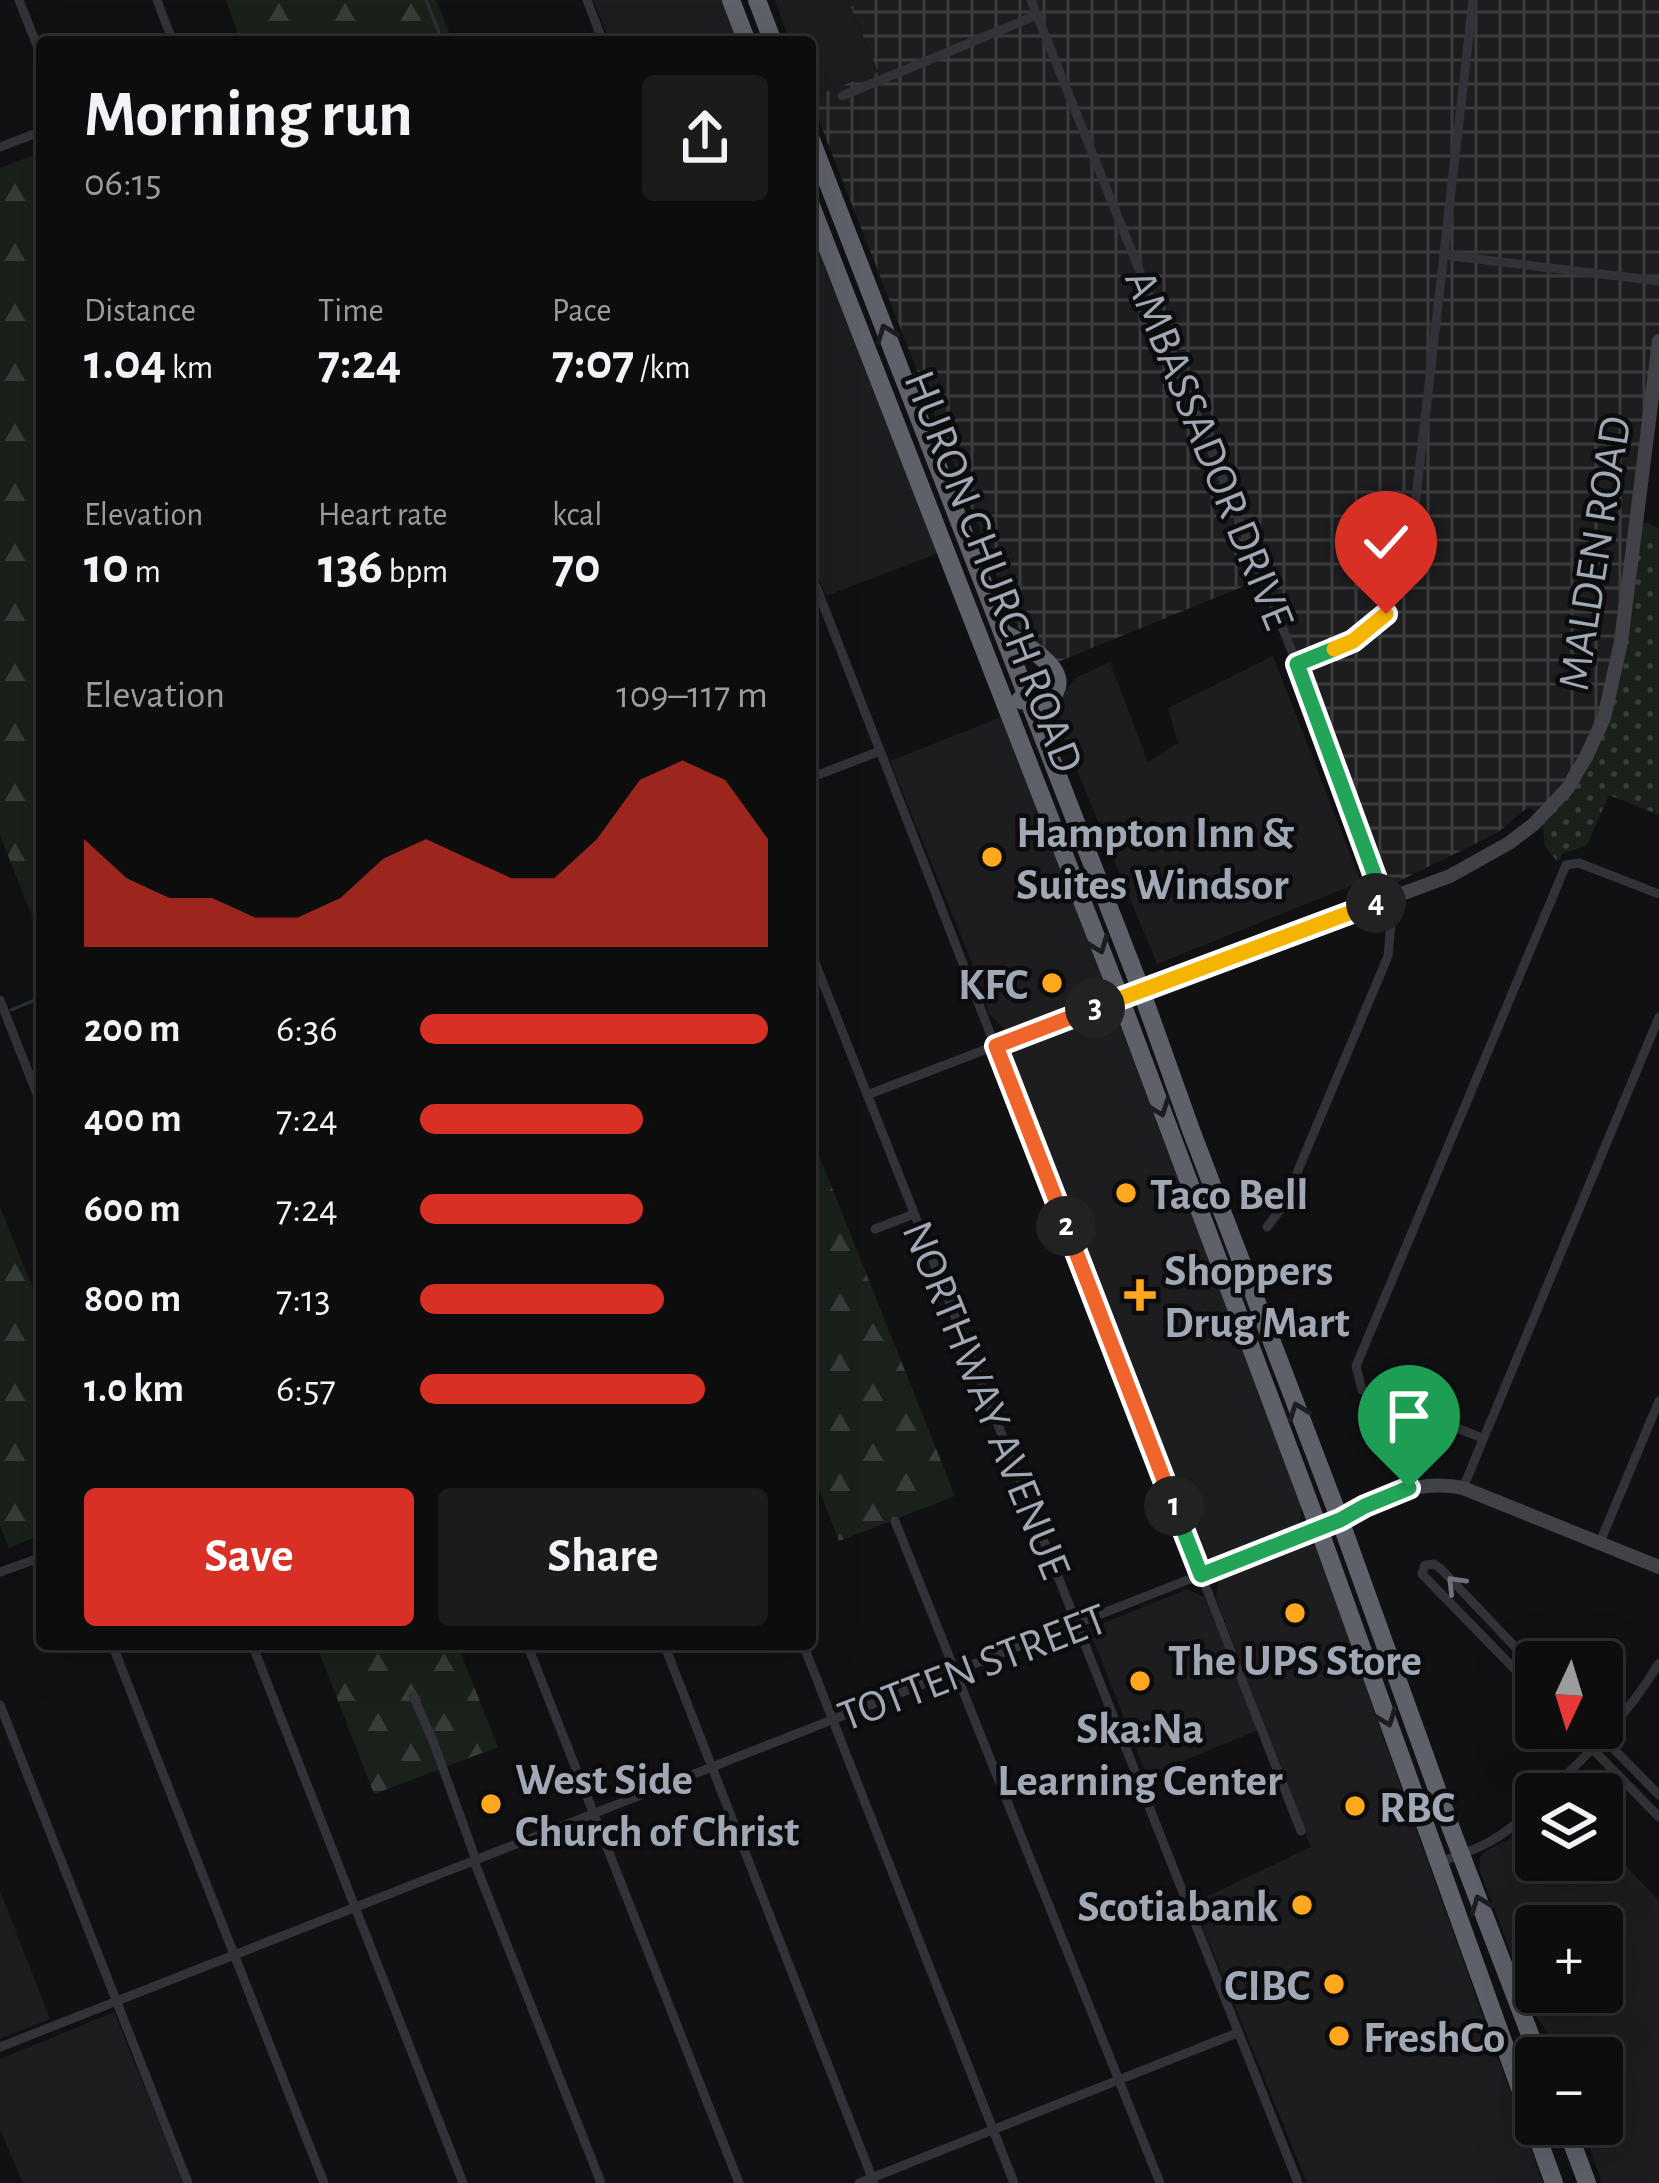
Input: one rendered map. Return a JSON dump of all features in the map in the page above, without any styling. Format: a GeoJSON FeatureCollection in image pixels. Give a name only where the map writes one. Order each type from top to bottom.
{"type":"FeatureCollection","features":[{"type":"Feature","properties":{"kind":"highway"},"geometry":{"type":"LineString","coordinates":[[731,0],[745,36]]}},
{"type":"Feature","properties":{"kind":"highway"},"geometry":{"type":"LineString","coordinates":[[757,0],[771,36]]}},
{"type":"Feature","properties":{"kind":"highway","name":"HURON CHURCH ROAD"},"geometry":{"type":"LineString","coordinates":[[816,161],[1142,990],[1531,2037]]}},
{"type":"Feature","properties":{"kind":"highway","name":"HURON CHURCH ROAD"},"geometry":{"type":"LineString","coordinates":[[816,218],[1120,998],[1319,1528],[1554,2183]]}},
{"type":"Feature","properties":{"kind":"highway"},"geometry":{"type":"LineString","coordinates":[[1002,632],[1049,663],[1057,678],[1057,688],[1042,702],[1003,699]]}},
{"type":"Feature","properties":{"kind":"highway"},"geometry":{"type":"LineString","coordinates":[[1572,2145],[1587,2183]]}},
{"type":"Feature","properties":{"kind":"main road","name":"MALDEN ROAD"},"geometry":{"type":"LineString","coordinates":[[1120,998],[1450,876],[1509,843],[1567,789],[1604,718],[1621,642],[1651,464],[1659,341]]}},
{"type":"Feature","properties":{"kind":"main road"},"geometry":{"type":"LineString","coordinates":[[1340,1520],[1409,1488],[1440,1484],[1462,1488],[1659,1567]]}},
{"type":"Feature","properties":{"kind":"street"},"geometry":{"type":"LineString","coordinates":[[19,0],[36,43]]}},
{"type":"Feature","properties":{"kind":"street"},"geometry":{"type":"LineString","coordinates":[[157,0],[171,36]]}},
{"type":"Feature","properties":{"kind":"street"},"geometry":{"type":"LineString","coordinates":[[586,0],[601,36]]}},
{"type":"Feature","properties":{"kind":"street","name":"AMBASSADOR DRIVE"},"geometry":{"type":"LineString","coordinates":[[1031,0],[1297,664],[1391,923],[1388,956],[1283,1206],[1268,1227]]}},
{"type":"Feature","properties":{"kind":"street"},"geometry":{"type":"LineString","coordinates":[[1297,664],[1353,641],[1386,614],[1408,567],[1473,0]]}},
{"type":"Feature","properties":{"kind":"street"},"geometry":{"type":"LineString","coordinates":[[842,96],[1037,15]]}},
{"type":"Feature","properties":{"kind":"street"},"geometry":{"type":"LineString","coordinates":[[0,148],[36,133]]}},
{"type":"Feature","properties":{"kind":"street"},"geometry":{"type":"LineString","coordinates":[[1444,255],[1659,281]]}},
{"type":"Feature","properties":{"kind":"street"},"geometry":{"type":"LineString","coordinates":[[816,586],[1301,1831]]}},
{"type":"Feature","properties":{"kind":"street"},"geometry":{"type":"LineString","coordinates":[[816,776],[880,751]]}},
{"type":"Feature","properties":{"kind":"street"},"geometry":{"type":"LineString","coordinates":[[1482,1438],[1362,1390],[1356,1366],[1566,865],[1579,862],[1659,894]]}},
{"type":"Feature","properties":{"kind":"street","name":"NORTHWAY AVENUE"},"geometry":{"type":"LineString","coordinates":[[816,965],[1298,2183]]}},
{"type":"Feature","properties":{"kind":"street","name":"MALDEN ROAD"},"geometry":{"type":"LineString","coordinates":[[867,1095],[1120,998]]}},
{"type":"Feature","properties":{"kind":"street"},"geometry":{"type":"LineString","coordinates":[[0,1000],[36,1092]]}},
{"type":"Feature","properties":{"kind":"street"},"geometry":{"type":"LineString","coordinates":[[1462,1488],[1659,1017]]}},
{"type":"Feature","properties":{"kind":"street"},"geometry":{"type":"LineString","coordinates":[[875,1229],[914,1214]]}},
{"type":"Feature","properties":{"kind":"street"},"geometry":{"type":"LineString","coordinates":[[1600,1542],[1659,1401]]}},
{"type":"Feature","properties":{"kind":"street","name":"TOTTEN STREET"},"geometry":{"type":"LineString","coordinates":[[0,2047],[1340,1520]]}},
{"type":"Feature","properties":{"kind":"street"},"geometry":{"type":"LineString","coordinates":[[896,1521],[1160,2183]]}},
{"type":"Feature","properties":{"kind":"street"},"geometry":{"type":"LineString","coordinates":[[0,1572],[36,1559]]}},
{"type":"Feature","properties":{"kind":"street"},"geometry":{"type":"LineString","coordinates":[[1515,1647],[1441,1569],[1425,1565],[1422,1574],[1515,1669]]}},
{"type":"Feature","properties":{"kind":"street"},"geometry":{"type":"LineString","coordinates":[[114,1650],[324,2183]]}},
{"type":"Feature","properties":{"kind":"street"},"geometry":{"type":"LineString","coordinates":[[254,1650],[463,2183]]}},
{"type":"Feature","properties":{"kind":"street"},"geometry":{"type":"LineString","coordinates":[[529,1650],[739,2183]]}},
{"type":"Feature","properties":{"kind":"street"},"geometry":{"type":"LineString","coordinates":[[666,1650],[873,2180]]}},
{"type":"Feature","properties":{"kind":"street"},"geometry":{"type":"LineString","coordinates":[[805,1650],[1014,2183]]}},
{"type":"Feature","properties":{"kind":"street"},"geometry":{"type":"LineString","coordinates":[[1623,1718],[1649,1687],[1659,1663]]}},
{"type":"Feature","properties":{"kind":"street"},"geometry":{"type":"LineString","coordinates":[[413,1696],[601,2183]]}},
{"type":"Feature","properties":{"kind":"street"},"geometry":{"type":"LineString","coordinates":[[0,1705],[188,2183]]}},
{"type":"Feature","properties":{"kind":"street"},"geometry":{"type":"LineString","coordinates":[[1613,1749],[1659,1795]]}},
{"type":"Feature","properties":{"kind":"street"},"geometry":{"type":"LineString","coordinates":[[1569,1773],[1594,1750],[1659,1817]]}},
{"type":"Feature","properties":{"kind":"street"},"geometry":{"type":"LineString","coordinates":[[1438,1862],[1499,1838],[1515,1824]]}},
{"type":"Feature","properties":{"kind":"street"},"geometry":{"type":"LineString","coordinates":[[859,2183],[1237,2033]]}},
{"type":"Feature","properties":{"kind":"shaded area"},"geometry":{"type":"Polygon","coordinates":[[[593,0],[725,0],[738,36],[608,36],[593,0]]]}},
{"type":"Feature","properties":{"kind":"shaded area"},"geometry":{"type":"Polygon","coordinates":[[[775,0],[867,0],[851,8],[878,72],[816,96],[816,36],[788,36],[775,0]]]}},
{"type":"Feature","properties":{"kind":"shaded area"},"geometry":{"type":"Polygon","coordinates":[[[867,0],[1659,0],[1659,341],[1614,691],[1573,780],[1541,814],[1528,807],[1497,833],[1387,887],[1259,580],[1055,663],[1018,628],[816,113],[816,96],[878,72],[851,7],[867,0]]]}},
{"type":"Feature","properties":{"kind":"shaded area"},"geometry":{"type":"Polygon","coordinates":[[[816,235],[941,552],[826,596],[816,571],[816,235]]]}},
{"type":"Feature","properties":{"kind":"shaded area"},"geometry":{"type":"Polygon","coordinates":[[[1273,656],[1361,882],[1157,964],[1050,705],[1077,677],[1110,662],[1148,762],[1178,743],[1168,708],[1273,656]]]}},
{"type":"Feature","properties":{"kind":"shaded area"},"geometry":{"type":"Polygon","coordinates":[[[1004,716],[1102,970],[1102,987],[1091,1001],[1015,1031],[1004,1029],[989,1013],[890,761],[1004,716]]]}},
{"type":"Feature","properties":{"kind":"shaded area"},"geometry":{"type":"Polygon","coordinates":[[[1100,1017],[1112,1019],[1121,1028],[1301,1505],[1294,1530],[1221,1559],[1204,1557],[1196,1545],[1011,1070],[1013,1055],[1021,1046],[1100,1017]]]}},
{"type":"Feature","properties":{"kind":"shaded area"},"geometry":{"type":"Polygon","coordinates":[[[1303,1544],[1315,1546],[1321,1554],[1515,2105],[1515,2145],[1529,2145],[1543,2183],[1307,2183],[1193,1903],[1311,1847],[1216,1598],[1218,1583],[1226,1575],[1303,1544]]]}},
{"type":"Feature","properties":{"kind":"shaded area"},"geometry":{"type":"Polygon","coordinates":[[[1187,1589],[1204,1597],[1258,1730],[1147,1776],[1089,1629],[1187,1589]]]}},
{"type":"Feature","properties":{"kind":"shaded area"},"geometry":{"type":"Polygon","coordinates":[[[1515,1833],[1515,1881],[1623,1881],[1623,1862],[1659,1901],[1659,2183],[1602,2183],[1588,2145],[1623,2145],[1623,2037],[1549,2037],[1534,2013],[1623,2013],[1623,1905],[1515,1905],[1515,1963],[1479,1869],[1486,1851],[1515,1833]]]}},
{"type":"Feature","properties":{"kind":"shaded area"},"geometry":{"type":"Polygon","coordinates":[[[0,1891],[50,2019],[0,2039],[0,1891]]]}},
{"type":"Feature","properties":{"kind":"shaded area"},"geometry":{"type":"Polygon","coordinates":[[[114,2012],[183,2183],[23,2183],[0,2130],[0,2059],[114,2012]]]}},
{"type":"Feature","properties":{"kind":"green space"},"geometry":{"type":"Polygon","coordinates":[[[226,0],[436,0],[451,36],[239,36],[226,0]]]}},
{"type":"Feature","properties":{"kind":"green space"},"geometry":{"type":"Polygon","coordinates":[[[36,154],[36,927],[0,835],[0,168],[36,154]]]}},
{"type":"Feature","properties":{"kind":"green space"},"geometry":{"type":"Polygon","coordinates":[[[1638,520],[1659,528],[1659,815],[1609,795],[1587,845],[1562,854],[1557,861],[1545,846],[1541,814],[1573,780],[1599,732],[1638,520]]]}},
{"type":"Feature","properties":{"kind":"green space"},"geometry":{"type":"Polygon","coordinates":[[[816,1148],[955,1496],[839,1541],[816,1482],[816,1148]]]}},
{"type":"Feature","properties":{"kind":"green space"},"geometry":{"type":"Polygon","coordinates":[[[0,1207],[36,1296],[36,1537],[9,1548],[0,1526],[0,1207]]]}},
{"type":"Feature","properties":{"kind":"green space"},"geometry":{"type":"Polygon","coordinates":[[[318,1650],[459,1650],[498,1747],[374,1794],[318,1650]]]}},
{"type":"Feature","properties":{"kind":"waterway"},"geometry":{"type":"LineString","coordinates":[[426,0],[441,36]]}},
{"type":"Feature","properties":{"kind":"waterway"},"geometry":{"type":"LineString","coordinates":[[11,1010],[36,1000]]}},
{"type":"Feature","properties":{"kind":"place","name":"Hampton Inn & Suites Windsor"},"geometry":{"type":"Point","coordinates":[992,857]}},
{"type":"Feature","properties":{"kind":"place","name":"KFC"},"geometry":{"type":"Point","coordinates":[1052,983]}},
{"type":"Feature","properties":{"kind":"place","name":"Taco Bell"},"geometry":{"type":"Point","coordinates":[1126,1193]}},
{"type":"Feature","properties":{"kind":"place","name":"Shoppers Drug Mart"},"geometry":{"type":"Point","coordinates":[1140,1295]}},
{"type":"Feature","properties":{"kind":"place","name":"The UPS Store"},"geometry":{"type":"Point","coordinates":[1295,1613]}},
{"type":"Feature","properties":{"kind":"place","name":"Ska:Na Learning Center"},"geometry":{"type":"Point","coordinates":[1140,1681]}},
{"type":"Feature","properties":{"kind":"place","name":"West Side Church of Christ"},"geometry":{"type":"Point","coordinates":[491,1804]}},
{"type":"Feature","properties":{"kind":"place","name":"RBC"},"geometry":{"type":"Point","coordinates":[1355,1806]}},
{"type":"Feature","properties":{"kind":"place","name":"Scotiabank"},"geometry":{"type":"Point","coordinates":[1302,1905]}},
{"type":"Feature","properties":{"kind":"place","name":"CIBC"},"geometry":{"type":"Point","coordinates":[1334,1984]}},
{"type":"Feature","properties":{"kind":"place","name":"FreshCo"},"geometry":{"type":"Point","coordinates":[1339,2036]}},
{"type":"Feature","properties":{"kind":"route"},"geometry":{"type":"LineString","coordinates":[[1386,614],[1353,641],[1297,664],[1384,901],[996,1046],[1201,1575],[1409,1488]]}}]}
